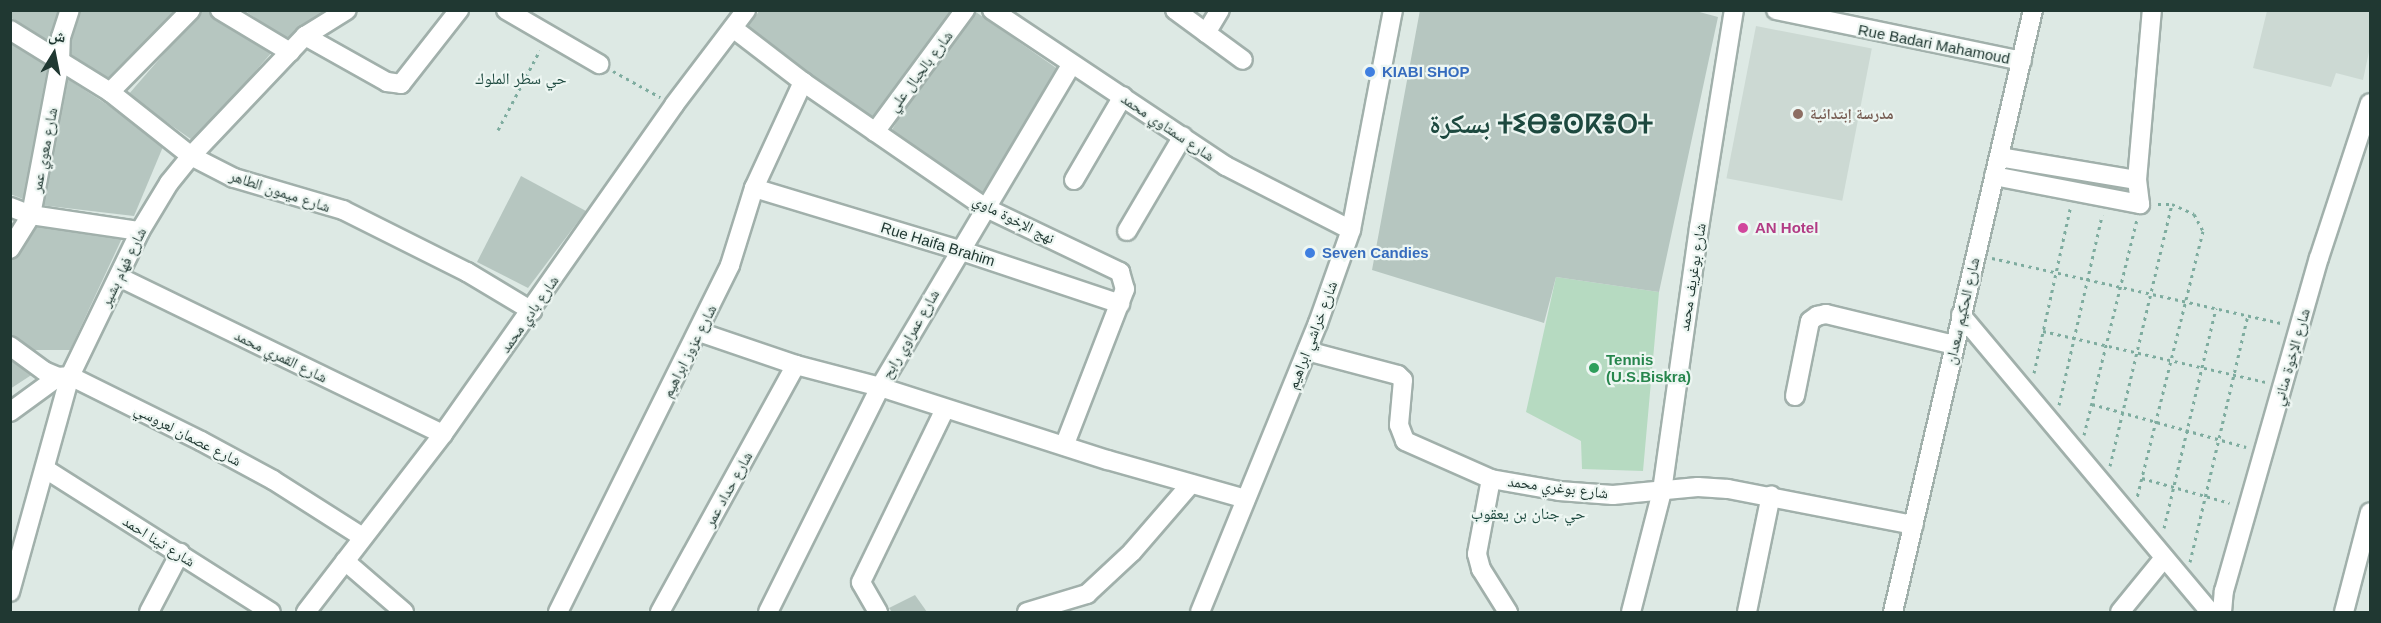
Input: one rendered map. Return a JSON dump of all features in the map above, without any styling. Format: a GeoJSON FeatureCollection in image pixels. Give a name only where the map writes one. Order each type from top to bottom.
{"type":"FeatureCollection","features":[{"type":"Feature","properties":{"kind":"street","name":"شارع معوي عمر"},"geometry":{"type":"LineString","coordinates":[[10,249],[31,215],[60,62],[61,37],[70,10]]}},
{"type":"Feature","properties":{"kind":"street"},"geometry":{"type":"LineString","coordinates":[[110,92],[191,10]]}},
{"type":"Feature","properties":{"kind":"street"},"geometry":{"type":"LineString","coordinates":[[220,10],[290,52]]}},
{"type":"Feature","properties":{"kind":"street","name":"شارع فهام بشير"},"geometry":{"type":"LineString","coordinates":[[10,592],[15,559],[47,470],[64,376],[119,277],[140,231],[169,183],[191,156],[305,36],[347,10]]}},
{"type":"Feature","properties":{"kind":"street"},"geometry":{"type":"LineString","coordinates":[[305,36],[387,82],[401,84],[459,10]]}},
{"type":"Feature","properties":{"kind":"street"},"geometry":{"type":"LineString","coordinates":[[506,10],[599,64]]}},
{"type":"Feature","properties":{"kind":"street","name":"شارع بادي محمد"},"geometry":{"type":"LineString","coordinates":[[306,612],[361,536],[443,434],[532,311],[674,105],[746,10]]}},
{"type":"Feature","properties":{"kind":"street","name":"شارع بالجبال علي"},"geometry":{"type":"LineString","coordinates":[[875,132],[965,10]]}},
{"type":"Feature","properties":{"kind":"street","name":"شارع سمتاوي محمد"},"geometry":{"type":"LineString","coordinates":[[992,10],[1226,166],[1351,230]]}},
{"type":"Feature","properties":{"kind":"street"},"geometry":{"type":"LineString","coordinates":[[1175,10],[1243,60]]}},
{"type":"Feature","properties":{"kind":"street"},"geometry":{"type":"LineString","coordinates":[[1206,33],[1220,10]]}},
{"type":"Feature","properties":{"kind":"street","name":"شارع خراشي ابراهيم"},"geometry":{"type":"LineString","coordinates":[[1200,612],[1307,351],[1351,230],[1393,10]]}},
{"type":"Feature","properties":{"kind":"street","name":"شارع بوغريف محمد"},"geometry":{"type":"LineString","coordinates":[[1631,612],[1662,491],[1697,240],[1734,10]]}},
{"type":"Feature","properties":{"kind":"street","name":"Rue Badari Mahamoud"},"geometry":{"type":"LineString","coordinates":[[1776,10],[2022,61]]}},
{"type":"Feature","properties":{"kind":"street","name":"شارع الحكيم سعدان"},"geometry":{"type":"LineString","coordinates":[[1893,612],[2033,10]]}},
{"type":"Feature","properties":{"kind":"street"},"geometry":{"type":"LineString","coordinates":[[1994,176],[2140,204],[2137,180],[2152,10]]}},
{"type":"Feature","properties":{"kind":"street","name":"نهج الإخوة ماوي"},"geometry":{"type":"LineString","coordinates":[[733,28],[803,82],[984,207],[1120,272],[1125,284],[1120,304],[1064,446]]}},
{"type":"Feature","properties":{"kind":"street","name":"شارع ميمون الطاهر"},"geometry":{"type":"LineString","coordinates":[[10,30],[110,92],[191,156],[234,178],[343,210],[467,272],[532,311]]}},
{"type":"Feature","properties":{"kind":"street","name":"شارع عمراوي رابح"},"geometry":{"type":"LineString","coordinates":[[768,612],[880,387],[959,249],[1071,64]]}},
{"type":"Feature","properties":{"kind":"street","name":"شارع عزوز ابراهيم"},"geometry":{"type":"LineString","coordinates":[[558,612],[699,332],[730,265],[754,188],[803,82]]}},
{"type":"Feature","properties":{"kind":"street"},"geometry":{"type":"LineString","coordinates":[[1074,180],[1123,96]]}},
{"type":"Feature","properties":{"kind":"street","name":"شارع الإخوة مناني"},"geometry":{"type":"LineString","coordinates":[[2222,612],[2248,508],[2319,258],[2370,103]]}},
{"type":"Feature","properties":{"kind":"street"},"geometry":{"type":"LineString","coordinates":[[1127,231],[1183,136]]}},
{"type":"Feature","properties":{"kind":"street"},"geometry":{"type":"LineString","coordinates":[[1999,157],[2137,180]]}},
{"type":"Feature","properties":{"kind":"street","name":"Rue Haifa Brahim"},"geometry":{"type":"LineString","coordinates":[[754,188],[959,249],[1120,304]]}},
{"type":"Feature","properties":{"kind":"street"},"geometry":{"type":"LineString","coordinates":[[10,207],[31,215],[140,231]]}},
{"type":"Feature","properties":{"kind":"street","name":"شارع القمري محمد"},"geometry":{"type":"LineString","coordinates":[[119,277],[443,434]]}},
{"type":"Feature","properties":{"kind":"street"},"geometry":{"type":"LineString","coordinates":[[1795,396],[1810,321],[1817,316],[1826,314],[1954,345]]}},
{"type":"Feature","properties":{"kind":"street"},"geometry":{"type":"LineString","coordinates":[[1961,315],[2210,612]]}},
{"type":"Feature","properties":{"kind":"street"},"geometry":{"type":"LineString","coordinates":[[699,332],[796,366],[880,387],[1064,446],[1246,499]]}},
{"type":"Feature","properties":{"kind":"street","name":"شارع عصمان لعروسي"},"geometry":{"type":"LineString","coordinates":[[10,346],[31,364],[64,376],[273,480],[361,536]]}},
{"type":"Feature","properties":{"kind":"street","name":"شارع بوغري محمد"},"geometry":{"type":"LineString","coordinates":[[1307,351],[1398,375],[1402,380],[1400,425],[1405,441],[1491,479],[1581,492],[1662,491],[1698,487],[1771,495],[1914,525]]}},
{"type":"Feature","properties":{"kind":"street","name":"شارع حداد عمر"},"geometry":{"type":"LineString","coordinates":[[660,612],[796,366]]}},
{"type":"Feature","properties":{"kind":"street"},"geometry":{"type":"LineString","coordinates":[[10,412],[64,376]]}},
{"type":"Feature","properties":{"kind":"street"},"geometry":{"type":"LineString","coordinates":[[878,612],[861,582],[945,409]]}},
{"type":"Feature","properties":{"kind":"street","name":"شارع تينا احمد"},"geometry":{"type":"LineString","coordinates":[[47,470],[271,612]]}},
{"type":"Feature","properties":{"kind":"street"},"geometry":{"type":"LineString","coordinates":[[1491,479],[1478,554],[1481,569],[1508,612]]}},
{"type":"Feature","properties":{"kind":"street"},"geometry":{"type":"LineString","coordinates":[[1027,612],[1087,594],[1132,552],[1191,484]]}},
{"type":"Feature","properties":{"kind":"street"},"geometry":{"type":"LineString","coordinates":[[1747,612],[1771,495]]}},
{"type":"Feature","properties":{"kind":"street"},"geometry":{"type":"LineString","coordinates":[[2344,612],[2368,538],[2370,512]]}},
{"type":"Feature","properties":{"kind":"street"},"geometry":{"type":"LineString","coordinates":[[149,612],[180,553]]}},
{"type":"Feature","properties":{"kind":"street"},"geometry":{"type":"LineString","coordinates":[[2120,612],[2161,555]]}},
{"type":"Feature","properties":{"kind":"street"},"geometry":{"type":"LineString","coordinates":[[345,561],[404,612]]}},
{"type":"Feature","properties":{"kind":"path"},"geometry":{"type":"LineString","coordinates":[[498,130],[548,35]]}},
{"type":"Feature","properties":{"kind":"path"},"geometry":{"type":"LineString","coordinates":[[599,64],[674,105]]}},
{"type":"Feature","properties":{"kind":"path"},"geometry":{"type":"LineString","coordinates":[[2028,396],[2074,190]]}},
{"type":"Feature","properties":{"kind":"path"},"geometry":{"type":"LineString","coordinates":[[2054,427],[2107,196]]}},
{"type":"Feature","properties":{"kind":"path"},"geometry":{"type":"LineString","coordinates":[[2079,457],[2140,204]]}},
{"type":"Feature","properties":{"kind":"path"},"geometry":{"type":"LineString","coordinates":[[2105,488],[2172,204],[2194,214],[2203,231],[2132,520]]}},
{"type":"Feature","properties":{"kind":"path"},"geometry":{"type":"LineString","coordinates":[[1976,254],[2300,327]]}},
{"type":"Feature","properties":{"kind":"path"},"geometry":{"type":"LineString","coordinates":[[2161,555],[2216,308]]}},
{"type":"Feature","properties":{"kind":"path"},"geometry":{"type":"LineString","coordinates":[[2185,583],[2248,315]]}},
{"type":"Feature","properties":{"kind":"path"},"geometry":{"type":"LineString","coordinates":[[2043,331],[2283,385]]}},
{"type":"Feature","properties":{"kind":"path"},"geometry":{"type":"LineString","coordinates":[[2092,404],[2265,452]]}},
{"type":"Feature","properties":{"kind":"path"},"geometry":{"type":"LineString","coordinates":[[2142,478],[2248,508]]}},
{"type":"Feature","properties":{"kind":"shaded area"},"geometry":{"type":"Polygon","coordinates":[[[2267,11],[2370,11],[2370,47],[2363,80],[2336,73],[2331,87],[2253,68],[2267,11]]]}},
{"type":"Feature","properties":{"kind":"shaded area","name":"مدرسة إبتدائية"},"geometry":{"type":"Polygon","coordinates":[[[1756,26],[1872,49],[1842,201],[1726,178],[1756,26]]]}},
{"type":"Feature","properties":{"kind":"green space","name":"Tennis (U.S.Biskra)"},"geometry":{"type":"Polygon","coordinates":[[[1556,277],[1659,292],[1643,471],[1582,469],[1581,441],[1526,412],[1556,277]]]}},
{"type":"Feature","properties":{"kind":"building"},"geometry":{"type":"Polygon","coordinates":[[[10,10],[61,10],[48,42],[10,17],[10,10]]]}},
{"type":"Feature","properties":{"kind":"building"},"geometry":{"type":"Polygon","coordinates":[[[81,10],[178,10],[110,84],[64,50],[81,10]]]}},
{"type":"Feature","properties":{"kind":"building"},"geometry":{"type":"Polygon","coordinates":[[[202,10],[208,10],[272,52],[195,142],[128,95],[202,10]]]}},
{"type":"Feature","properties":{"kind":"building"},"geometry":{"type":"Polygon","coordinates":[[[244,10],[332,10],[287,40],[244,10]]]}},
{"type":"Feature","properties":{"kind":"building"},"geometry":{"type":"Polygon","coordinates":[[[760,10],[953,10],[874,118],[804,76],[744,31],[760,10]]]}},
{"type":"Feature","properties":{"kind":"building"},"geometry":{"type":"Polygon","coordinates":[[[973,10],[1062,72],[983,199],[892,130],[935,54],[973,10]]]}},
{"type":"Feature","properties":{"kind":"building"},"geometry":{"type":"Polygon","coordinates":[[[1420,10],[1692,10],[1718,17],[1659,292],[1556,277],[1544,323],[1372,270],[1420,10]]]}},
{"type":"Feature","properties":{"kind":"building"},"geometry":{"type":"Polygon","coordinates":[[[10,39],[48,65],[23,199],[10,194],[10,39]]]}},
{"type":"Feature","properties":{"kind":"building"},"geometry":{"type":"Polygon","coordinates":[[[63,76],[165,142],[134,216],[40,205],[63,76]]]}},
{"type":"Feature","properties":{"kind":"building"},"geometry":{"type":"Polygon","coordinates":[[[521,176],[586,211],[528,288],[477,262],[521,176]]]}},
{"type":"Feature","properties":{"kind":"building"},"geometry":{"type":"Polygon","coordinates":[[[90,225],[123,236],[70,350],[18,350],[10,342],[10,263],[34,226],[90,225]]]}},
{"type":"Feature","properties":{"kind":"building"},"geometry":{"type":"Polygon","coordinates":[[[10,354],[36,372],[10,389],[10,354]]]}},
{"type":"Feature","properties":{"kind":"building"},"geometry":{"type":"Polygon","coordinates":[[[915,595],[927,612],[892,612],[889,608],[915,595]]]}},
{"type":"Feature","properties":{"kind":"place","name":"KIABI SHOP"},"geometry":{"type":"Point","coordinates":[1370,72]}},
{"type":"Feature","properties":{"kind":"place","name":"مدرسة إبتدائية"},"geometry":{"type":"Point","coordinates":[1798,114]}},
{"type":"Feature","properties":{"kind":"place","name":"AN Hotel"},"geometry":{"type":"Point","coordinates":[1743,228]}},
{"type":"Feature","properties":{"kind":"place","name":"Seven Candies"},"geometry":{"type":"Point","coordinates":[1310,253]}},
{"type":"Feature","properties":{"kind":"place","name":"Tennis (U.S.Biskra)"},"geometry":{"type":"Point","coordinates":[1594,368]}},
{"type":"Feature","properties":{"kind":"district","name":"حي سطر الملوك"},"geometry":{"type":"Point","coordinates":[521,79]}},
{"type":"Feature","properties":{"kind":"district","name":"بسكرة ⵜⵉⴱⴻⵙⴽⴻⵔⵜ"},"geometry":{"type":"Point","coordinates":[1541,125]}},
{"type":"Feature","properties":{"kind":"district","name":"حي جنان بن يعقوب"},"geometry":{"type":"Point","coordinates":[1528,514]}}]}
